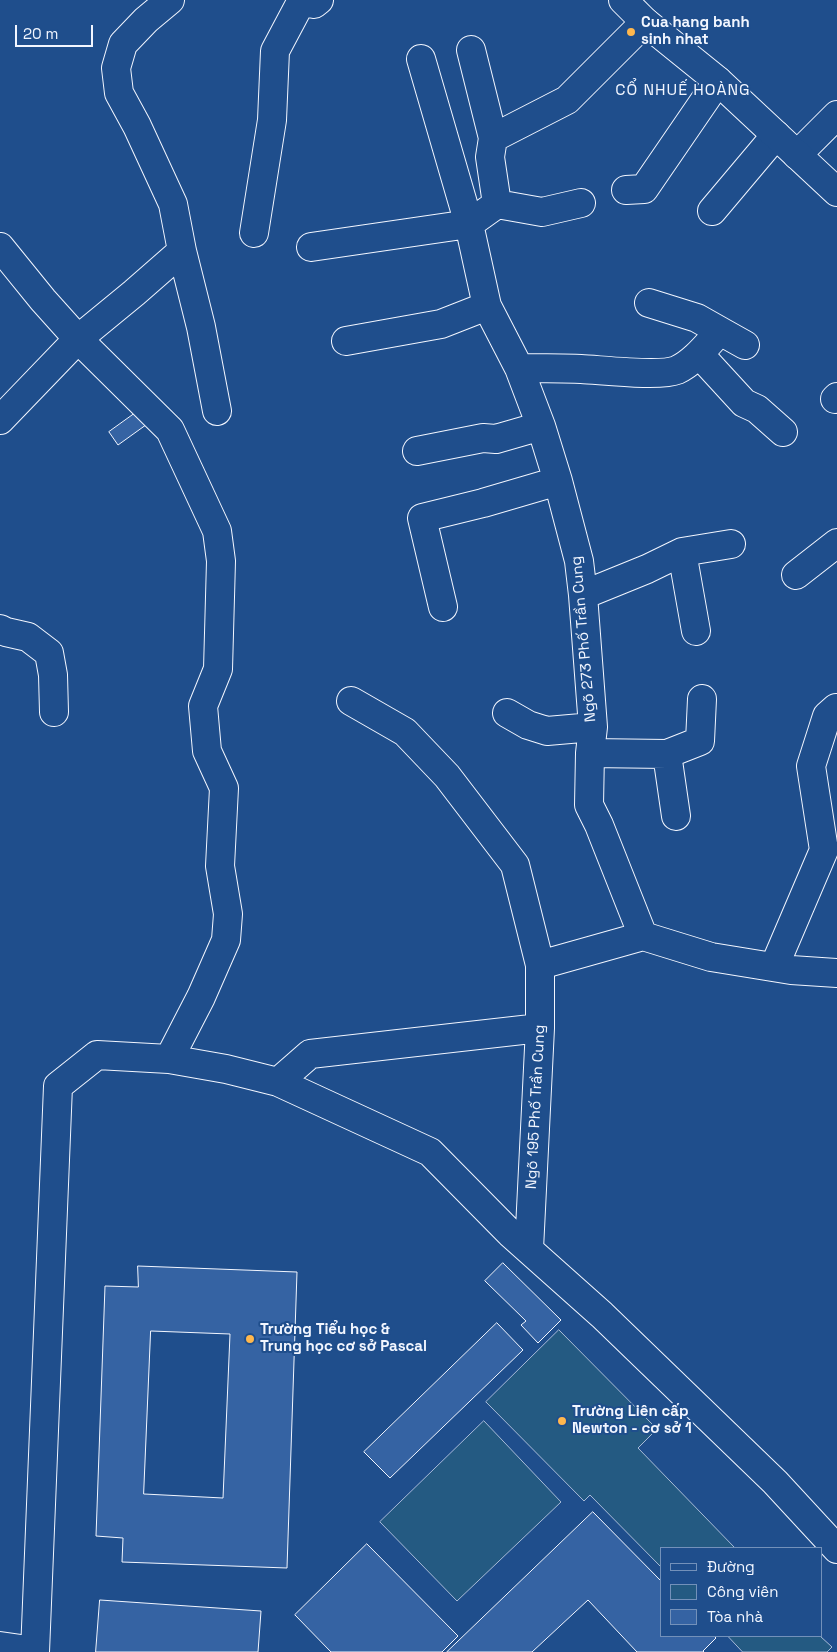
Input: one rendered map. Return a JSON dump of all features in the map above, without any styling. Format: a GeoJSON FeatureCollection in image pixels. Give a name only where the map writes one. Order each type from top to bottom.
{"type":"FeatureCollection","features":[{"type":"Feature","properties":{"kind":"street"},"geometry":{"type":"LineString","coordinates":[[170,0],[146,20],[123,44],[116,68],[119,93],[137,126],[173,204],[182,251],[201,327],[217,411]]}},
{"type":"Feature","properties":{"kind":"street"},"geometry":{"type":"LineString","coordinates":[[623,0],[645,22],[718,81],[837,192]]}},
{"type":"Feature","properties":{"kind":"street"},"geometry":{"type":"LineString","coordinates":[[254,233],[272,120],[275,51],[304,1]]}},
{"type":"Feature","properties":{"kind":"street"},"geometry":{"type":"LineString","coordinates":[[493,138],[567,100],[645,22]]}},
{"type":"Feature","properties":{"kind":"street"},"geometry":{"type":"LineString","coordinates":[[471,50],[493,138],[490,157],[497,204]]}},
{"type":"Feature","properties":{"kind":"street","name":"Ngõ 273 Phố Trần Cung"},"geometry":{"type":"LineString","coordinates":[[421,59],[469,224],[487,306],[519,368],[541,426],[579,561],[583,595],[591,740],[590,805],[600,825],[643,936]]}},
{"type":"Feature","properties":{"kind":"street"},"geometry":{"type":"LineString","coordinates":[[643,194],[718,81]]}},
{"type":"Feature","properties":{"kind":"street"},"geometry":{"type":"LineString","coordinates":[[797,154],[837,115]]}},
{"type":"Feature","properties":{"kind":"street"},"geometry":{"type":"LineString","coordinates":[[712,211],[776,135]]}},
{"type":"Feature","properties":{"kind":"street"},"geometry":{"type":"LineString","coordinates":[[311,247],[469,224],[497,204],[542,212],[581,203]]}},
{"type":"Feature","properties":{"kind":"street"},"geometry":{"type":"LineString","coordinates":[[0,247],[78,339],[170,430],[217,530],[220,561],[218,669],[203,706],[207,751],[224,788],[220,866],[228,914],[226,940],[169,1059]]}},
{"type":"Feature","properties":{"kind":"street"},"geometry":{"type":"LineString","coordinates":[[0,420],[78,339],[182,251]]}},
{"type":"Feature","properties":{"kind":"street"},"geometry":{"type":"LineString","coordinates":[[649,303],[698,318],[745,345]]}},
{"type":"Feature","properties":{"kind":"street"},"geometry":{"type":"LineString","coordinates":[[346,341],[441,324],[487,306]]}},
{"type":"Feature","properties":{"kind":"street"},"geometry":{"type":"LineString","coordinates":[[519,368],[577,368],[659,373],[675,371],[699,354],[720,332]]}},
{"type":"Feature","properties":{"kind":"street"},"geometry":{"type":"LineString","coordinates":[[699,354],[744,404],[757,409],[783,432]]}},
{"type":"Feature","properties":{"kind":"street"},"geometry":{"type":"LineString","coordinates":[[417,451],[483,438],[496,439],[541,426]]}},
{"type":"Feature","properties":{"kind":"street"},"geometry":{"type":"LineString","coordinates":[[443,607],[422,518],[483,503],[558,481]]}},
{"type":"Feature","properties":{"kind":"street"},"geometry":{"type":"LineString","coordinates":[[796,575],[837,543]]}},
{"type":"Feature","properties":{"kind":"street"},"geometry":{"type":"LineString","coordinates":[[583,595],[648,569],[682,552],[732,544]]}},
{"type":"Feature","properties":{"kind":"street"},"geometry":{"type":"LineString","coordinates":[[682,552],[696,631]]}},
{"type":"Feature","properties":{"kind":"street"},"geometry":{"type":"LineString","coordinates":[[0,628],[6,632],[28,638],[49,653],[53,675],[54,712]]}},
{"type":"Feature","properties":{"kind":"street"},"geometry":{"type":"LineString","coordinates":[[507,712],[528,725],[547,731],[667,754],[700,741],[702,699]]}},
{"type":"Feature","properties":{"kind":"street","name":"Ngõ 195 Phố Trần Cung"},"geometry":{"type":"LineString","coordinates":[[351,701],[405,732],[447,776],[515,865],[540,965],[540,1028],[529,1249]]}},
{"type":"Feature","properties":{"kind":"street"},"geometry":{"type":"LineString","coordinates":[[774,967],[824,850],[811,766],[827,716],[837,709]]}},
{"type":"Feature","properties":{"kind":"street"},"geometry":{"type":"LineString","coordinates":[[667,754],[676,816]]}},
{"type":"Feature","properties":{"kind":"street"},"geometry":{"type":"LineString","coordinates":[[540,965],[643,936],[711,957],[791,970],[837,973]]}},
{"type":"Feature","properties":{"kind":"street"},"geometry":{"type":"LineString","coordinates":[[278,1082],[310,1054],[540,1028]]}},
{"type":"Feature","properties":{"kind":"street"},"geometry":{"type":"LineString","coordinates":[[0,1646],[35,1652],[58,1086],[97,1055],[169,1059],[226,1069],[278,1082],[430,1152],[510,1233],[602,1315],[775,1482],[837,1549]]}},
{"type":"Feature","properties":{"kind":"green space"},"geometry":{"type":"Polygon","coordinates":[[[559,1330],[657,1429],[638,1448],[734,1547],[660,1547],[660,1566],[590,1495],[584,1501],[486,1402],[559,1330]]]}},
{"type":"Feature","properties":{"kind":"green space"},"geometry":{"type":"Polygon","coordinates":[[[484,1421],[561,1502],[457,1601],[380,1522],[484,1421]]]}},
{"type":"Feature","properties":{"kind":"green space"},"geometry":{"type":"Polygon","coordinates":[[[729,1637],[821,1637],[832,1647],[827,1652],[743,1652],[729,1637]]]}},
{"type":"Feature","properties":{"kind":"building"},"geometry":{"type":"Polygon","coordinates":[[[141,409],[150,422],[118,445],[109,432],[141,409]]]}},
{"type":"Feature","properties":{"kind":"building"},"geometry":{"type":"Polygon","coordinates":[[[503,1263],[561,1320],[538,1343],[521,1325],[526,1321],[485,1281],[503,1263]]]}},
{"type":"Feature","properties":{"kind":"building"},"geometry":{"type":"Polygon","coordinates":[[[138,1266],[297,1272],[287,1568],[122,1562],[123,1538],[96,1536],[105,1286],[138,1287],[138,1266]],[[151,1331],[144,1494],[223,1498],[230,1334],[151,1331]]]}},
{"type":"Feature","properties":{"kind":"building"},"geometry":{"type":"Polygon","coordinates":[[[497,1323],[523,1350],[390,1478],[364,1452],[497,1323]]]}},
{"type":"Feature","properties":{"kind":"building"},"geometry":{"type":"Polygon","coordinates":[[[593,1512],[660,1580],[660,1637],[716,1638],[704,1652],[637,1652],[588,1600],[532,1652],[447,1652],[593,1512]]]}},
{"type":"Feature","properties":{"kind":"building"},"geometry":{"type":"Polygon","coordinates":[[[367,1544],[458,1636],[442,1652],[331,1652],[295,1615],[367,1544]]]}},
{"type":"Feature","properties":{"kind":"building"},"geometry":{"type":"Polygon","coordinates":[[[100,1600],[261,1611],[258,1652],[96,1652],[100,1600]]]}},
{"type":"Feature","properties":{"kind":"place","name":"Cua hang banh sinh nhat"},"geometry":{"type":"Point","coordinates":[631,32]}},
{"type":"Feature","properties":{"kind":"place","name":"Trường Tiểu học & Trung học cơ sở Pascal"},"geometry":{"type":"Point","coordinates":[250,1339]}},
{"type":"Feature","properties":{"kind":"place","name":"Trường Liên cấp Newton - cơ sở 1"},"geometry":{"type":"Point","coordinates":[562,1421]}},
{"type":"Feature","properties":{"kind":"district","name":"CỔ NHUẾ HOÀNG"},"geometry":{"type":"Point","coordinates":[683,91]}}]}
